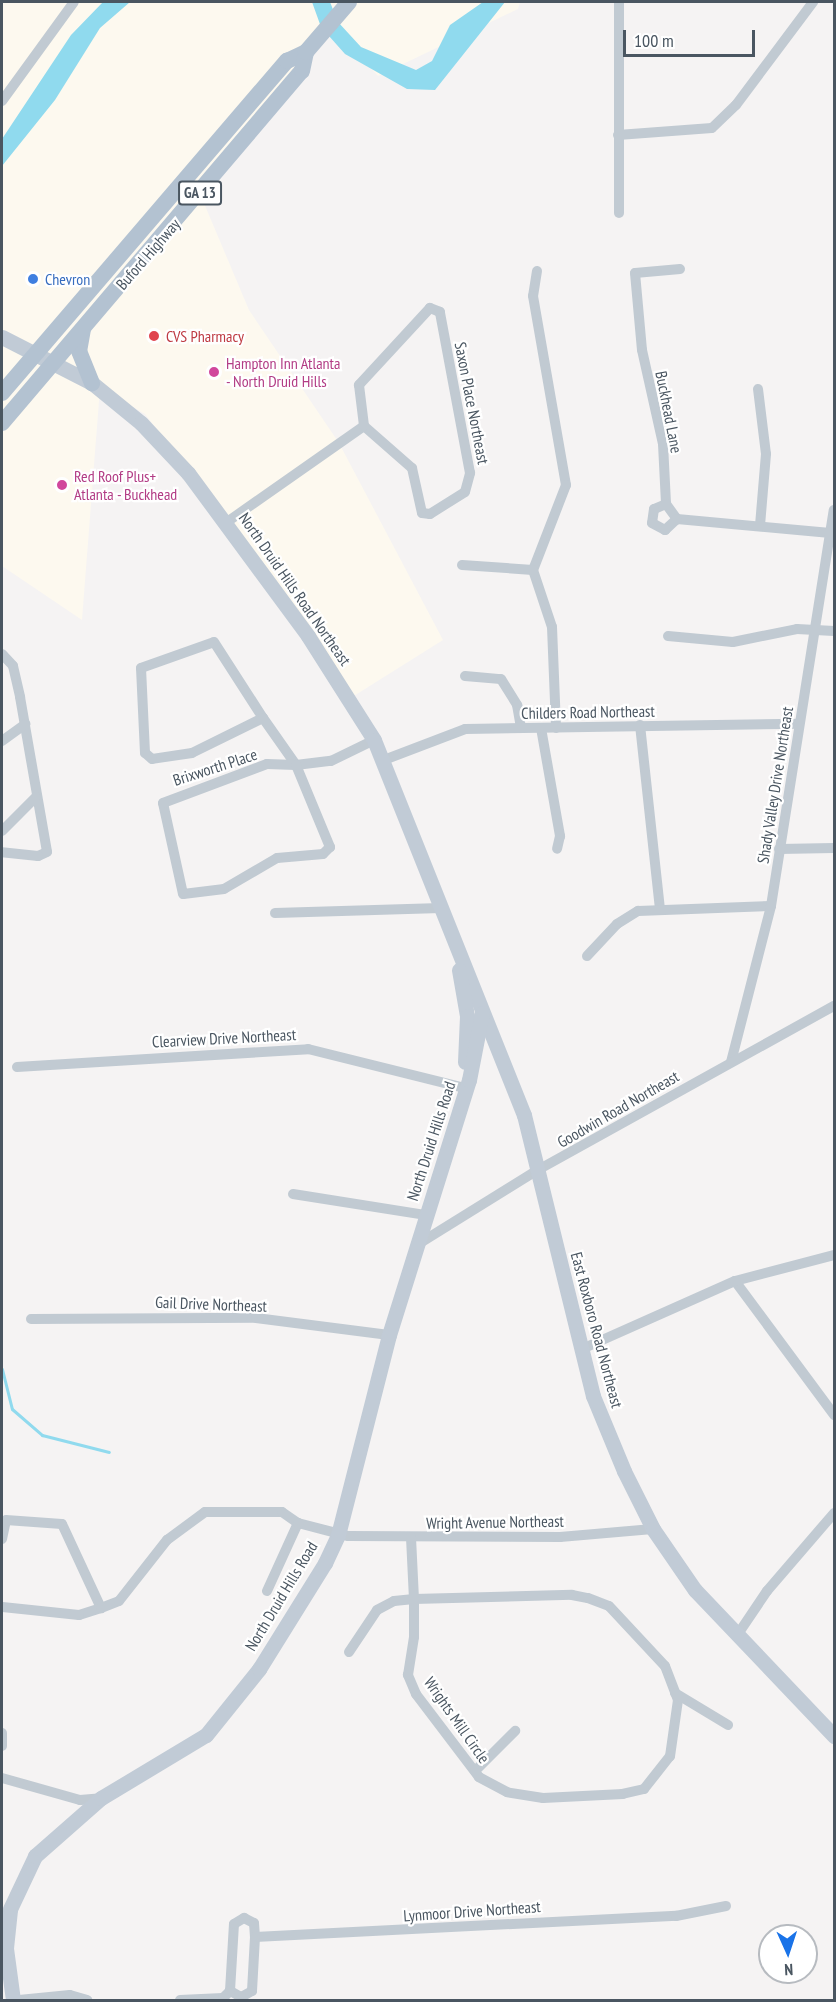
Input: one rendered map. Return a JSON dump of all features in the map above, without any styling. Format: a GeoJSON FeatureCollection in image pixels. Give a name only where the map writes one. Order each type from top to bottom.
{"type":"FeatureCollection","features":[{"type":"Feature","properties":{"kind":"main road","name":"Buford Highway"},"geometry":{"type":"LineString","coordinates":[[2,391],[287,61],[306,52],[349,2]]}},
{"type":"Feature","properties":{"kind":"main road","name":"Buford Highway"},"geometry":{"type":"LineString","coordinates":[[2,423],[302,71],[306,52]]}},
{"type":"Feature","properties":{"kind":"main road"},"geometry":{"type":"LineString","coordinates":[[84,328],[79,351],[92,383]]}},
{"type":"Feature","properties":{"kind":"main road","name":"North Druid Hills Road Northeast"},"geometry":{"type":"LineString","coordinates":[[4,343],[54,362],[92,383],[141,423],[227,522],[374,740],[384,760],[482,1010]]}},
{"type":"Feature","properties":{"kind":"main road"},"geometry":{"type":"LineString","coordinates":[[2,370],[2,391]]}},
{"type":"Feature","properties":{"kind":"main road","name":"North Druid Hills Road Northeast"},"geometry":{"type":"LineString","coordinates":[[453,937],[467,1016],[464,1088]]}},
{"type":"Feature","properties":{"kind":"main road","name":"North Druid Hills Road"},"geometry":{"type":"LineString","coordinates":[[13,2001],[6,1948],[10,1909],[36,1856],[101,1798],[206,1735],[259,1669],[338,1535],[390,1335],[420,1243],[426,1215],[464,1088],[482,1010]]}},
{"type":"Feature","properties":{"kind":"main road","name":"East Roxboro Road Northeast"},"geometry":{"type":"LineString","coordinates":[[482,1010],[524,1115],[593,1396],[653,1529],[695,1590],[834,1736]]}},
{"type":"Feature","properties":{"kind":"street"},"geometry":{"type":"LineString","coordinates":[[2,101],[74,2]]}},
{"type":"Feature","properties":{"kind":"street"},"geometry":{"type":"LineString","coordinates":[[619,2],[619,213]]}},
{"type":"Feature","properties":{"kind":"street"},"geometry":{"type":"LineString","coordinates":[[618,135],[712,128],[736,105],[813,2]]}},
{"type":"Feature","properties":{"kind":"street","name":"Buckhead Lane"},"geometry":{"type":"LineString","coordinates":[[666,504],[663,444],[642,350],[634,273],[680,269]]}},
{"type":"Feature","properties":{"kind":"street"},"geometry":{"type":"LineString","coordinates":[[537,271],[533,296],[566,485],[533,570],[552,627],[556,728]]}},
{"type":"Feature","properties":{"kind":"street","name":"Saxon Place Northeast"},"geometry":{"type":"LineString","coordinates":[[430,308],[440,312],[470,473],[465,492],[440,510],[422,513],[412,468],[364,426],[359,385],[430,308]]}},
{"type":"Feature","properties":{"kind":"street"},"geometry":{"type":"LineString","coordinates":[[758,389],[766,454],[760,526]]}},
{"type":"Feature","properties":{"kind":"street"},"geometry":{"type":"LineString","coordinates":[[227,522],[364,426]]}},
{"type":"Feature","properties":{"kind":"street"},"geometry":{"type":"LineString","coordinates":[[677,519],[666,504],[654,509],[652,523],[665,530],[677,519],[830,534]]}},
{"type":"Feature","properties":{"kind":"street","name":"Shady Valley Drive Northeast"},"geometry":{"type":"LineString","coordinates":[[731,1062],[771,906],[834,510]]}},
{"type":"Feature","properties":{"kind":"street"},"geometry":{"type":"LineString","coordinates":[[462,565],[533,570]]}},
{"type":"Feature","properties":{"kind":"street"},"geometry":{"type":"LineString","coordinates":[[668,636],[733,642],[817,628],[834,632]]}},
{"type":"Feature","properties":{"kind":"street","name":"Brixworth Place"},"geometry":{"type":"LineString","coordinates":[[263,718],[192,753],[152,759],[145,753],[141,668],[214,642],[296,765],[330,848],[323,854],[277,858],[224,889],[183,894],[163,803],[267,765],[296,765],[331,761],[374,740]]}},
{"type":"Feature","properties":{"kind":"street"},"geometry":{"type":"LineString","coordinates":[[2,654],[13,666],[47,852],[38,856],[2,852]]}},
{"type":"Feature","properties":{"kind":"street"},"geometry":{"type":"LineString","coordinates":[[465,676],[501,679],[519,714],[521,728]]}},
{"type":"Feature","properties":{"kind":"street"},"geometry":{"type":"LineString","coordinates":[[2,741],[25,724]]}},
{"type":"Feature","properties":{"kind":"street","name":"Childers Road Northeast"},"geometry":{"type":"LineString","coordinates":[[384,760],[465,729],[799,724]]}},
{"type":"Feature","properties":{"kind":"street"},"geometry":{"type":"LineString","coordinates":[[640,725],[660,908]]}},
{"type":"Feature","properties":{"kind":"street"},"geometry":{"type":"LineString","coordinates":[[541,728],[560,836],[557,849]]}},
{"type":"Feature","properties":{"kind":"street"},"geometry":{"type":"LineString","coordinates":[[2,831],[36,798]]}},
{"type":"Feature","properties":{"kind":"street"},"geometry":{"type":"LineString","coordinates":[[779,849],[834,848]]}},
{"type":"Feature","properties":{"kind":"street"},"geometry":{"type":"LineString","coordinates":[[586,956],[617,924],[660,908],[771,906]]}},
{"type":"Feature","properties":{"kind":"street"},"geometry":{"type":"LineString","coordinates":[[275,913],[441,908]]}},
{"type":"Feature","properties":{"kind":"street","name":"Goodwin Road Northeast"},"geometry":{"type":"LineString","coordinates":[[420,1243],[537,1171],[834,1006]]}},
{"type":"Feature","properties":{"kind":"street","name":"Clearview Drive Northeast"},"geometry":{"type":"LineString","coordinates":[[17,1067],[308,1049],[464,1088]]}},
{"type":"Feature","properties":{"kind":"street"},"geometry":{"type":"LineString","coordinates":[[293,1194],[426,1215]]}},
{"type":"Feature","properties":{"kind":"street"},"geometry":{"type":"LineString","coordinates":[[582,1349],[735,1281],[834,1255]]}},
{"type":"Feature","properties":{"kind":"street"},"geometry":{"type":"LineString","coordinates":[[735,1281],[834,1415]]}},
{"type":"Feature","properties":{"kind":"street","name":"Gail Drive Northeast"},"geometry":{"type":"LineString","coordinates":[[31,1319],[255,1318],[390,1335]]}},
{"type":"Feature","properties":{"kind":"street","name":"Wright Avenue Northeast"},"geometry":{"type":"LineString","coordinates":[[101,1608],[118,1601],[167,1540],[193,1517],[254,1509],[282,1512],[298,1523],[338,1535],[411,1537],[560,1537],[653,1529]]}},
{"type":"Feature","properties":{"kind":"street"},"geometry":{"type":"LineString","coordinates":[[738,1634],[767,1591],[834,1513]]}},
{"type":"Feature","properties":{"kind":"street"},"geometry":{"type":"LineString","coordinates":[[2,1539],[6,1520],[62,1524],[101,1608],[79,1615],[2,1607]]}},
{"type":"Feature","properties":{"kind":"street"},"geometry":{"type":"LineString","coordinates":[[267,1591],[298,1523]]}},
{"type":"Feature","properties":{"kind":"street","name":"Wrights Mill Circle"},"geometry":{"type":"LineString","coordinates":[[411,1537],[414,1599],[408,1675],[416,1694],[476,1778],[507,1792],[543,1798],[644,1789],[670,1756],[675,1693],[665,1666],[609,1606],[588,1598],[414,1599]]}},
{"type":"Feature","properties":{"kind":"street"},"geometry":{"type":"LineString","coordinates":[[349,1652],[376,1610],[414,1599]]}},
{"type":"Feature","properties":{"kind":"street"},"geometry":{"type":"LineString","coordinates":[[675,1693],[728,1725]]}},
{"type":"Feature","properties":{"kind":"street"},"geometry":{"type":"LineString","coordinates":[[476,1778],[515,1731]]}},
{"type":"Feature","properties":{"kind":"street"},"geometry":{"type":"LineString","coordinates":[[2,1733],[2,1746]]}},
{"type":"Feature","properties":{"kind":"street"},"geometry":{"type":"LineString","coordinates":[[2,1778],[80,1800],[101,1798]]}},
{"type":"Feature","properties":{"kind":"street","name":"Lynmoor Drive Northeast"},"geometry":{"type":"LineString","coordinates":[[255,1937],[676,1916],[726,1906]]}},
{"type":"Feature","properties":{"kind":"street"},"geometry":{"type":"LineString","coordinates":[[180,2001],[223,1998],[230,1990],[234,1924],[244,1918],[254,1923],[253,1996],[241,1997],[230,1990]]}},
{"type":"Feature","properties":{"kind":"street"},"geometry":{"type":"LineString","coordinates":[[19,2001],[70,1995],[87,2001]]}},
{"type":"Feature","properties":{"kind":"shaded area"},"geometry":{"type":"Polygon","coordinates":[[[2,2],[520,2],[518,9],[378,76],[331,25],[198,189],[249,310],[339,443],[443,640],[349,699],[219,509],[145,414],[100,388],[82,620],[2,566],[2,2]]]}},
{"type":"Feature","properties":{"kind":"water"},"geometry":{"type":"Polygon","coordinates":[[[103,2],[130,2],[100,28],[55,100],[2,166],[2,139],[71,35],[103,2]]]}},
{"type":"Feature","properties":{"kind":"water"},"geometry":{"type":"Polygon","coordinates":[[[312,2],[330,2],[338,22],[361,47],[416,70],[432,61],[450,25],[483,2],[505,2],[435,90],[407,89],[345,54],[321,27],[312,2]]]}},
{"type":"Feature","properties":{"kind":"waterway"},"geometry":{"type":"LineString","coordinates":[[2,1369],[12,1409],[42,1435],[109,1452]]}},
{"type":"Feature","properties":{"kind":"place","name":"Chevron"},"geometry":{"type":"Point","coordinates":[33,279]}},
{"type":"Feature","properties":{"kind":"place","name":"CVS Pharmacy"},"geometry":{"type":"Point","coordinates":[154,336]}},
{"type":"Feature","properties":{"kind":"place","name":"Hampton Inn Atlanta - North Druid Hills"},"geometry":{"type":"Point","coordinates":[214,372]}},
{"type":"Feature","properties":{"kind":"place","name":"Red Roof Plus+ Atlanta - Buckhead"},"geometry":{"type":"Point","coordinates":[62,485]}}]}
